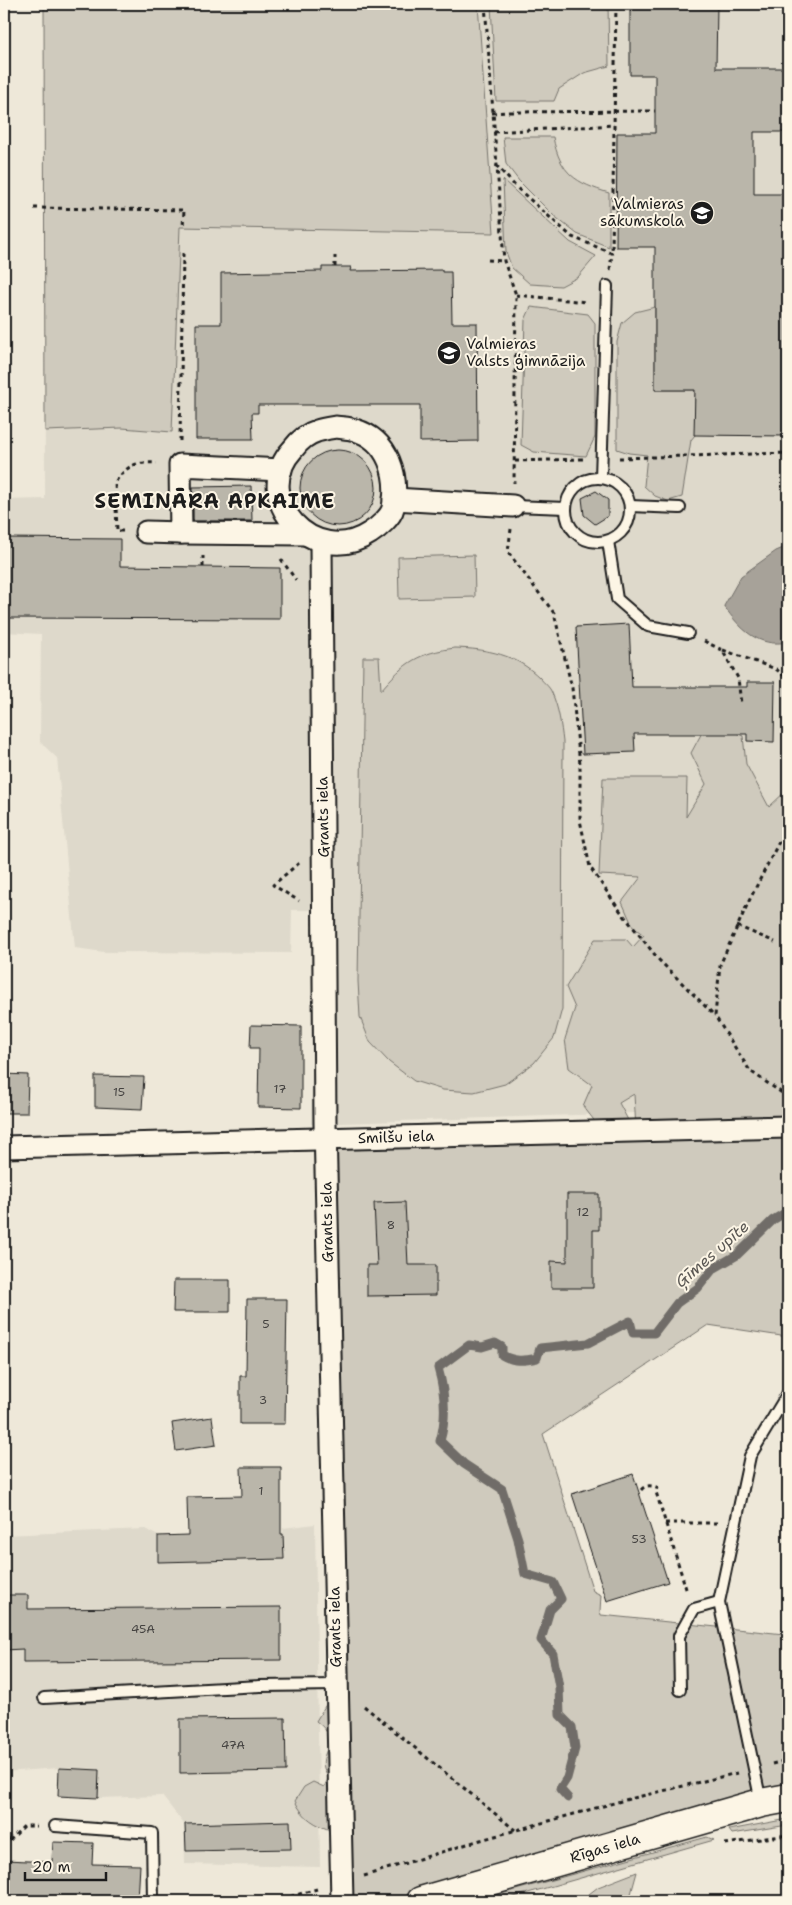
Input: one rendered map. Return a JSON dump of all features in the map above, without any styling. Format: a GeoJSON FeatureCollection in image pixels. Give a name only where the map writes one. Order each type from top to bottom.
{"type":"FeatureCollection","features":[{"type":"Feature","properties":{"kind":"main road","name":"Rīgas iela"},"geometry":{"type":"LineString","coordinates":[[422,1901],[761,1803],[788,1798]]}},
{"type":"Feature","properties":{"kind":"street"},"geometry":{"type":"LineString","coordinates":[[146,532],[274,534],[313,538],[341,544],[360,539],[377,528],[392,511],[394,473],[386,455],[373,440],[356,430],[336,427],[316,431],[300,440],[288,454],[280,470],[278,488],[282,506],[291,522],[313,538]]}},
{"type":"Feature","properties":{"kind":"street"},"geometry":{"type":"LineString","coordinates":[[181,533],[180,465],[280,470]]}},
{"type":"Feature","properties":{"kind":"street"},"geometry":{"type":"LineString","coordinates":[[394,499],[513,506]]}},
{"type":"Feature","properties":{"kind":"street","name":"Grants iela"},"geometry":{"type":"LineString","coordinates":[[313,538],[342,1901]]}},
{"type":"Feature","properties":{"kind":"street","name":"Smilšu iela"},"geometry":{"type":"LineString","coordinates":[[4,1147],[788,1127]]}},
{"type":"Feature","properties":{"kind":"lane"},"geometry":{"type":"LineString","coordinates":[[600,478],[607,286]]}},
{"type":"Feature","properties":{"kind":"lane"},"geometry":{"type":"LineString","coordinates":[[600,478],[611,481],[620,487],[627,496],[630,506],[629,517],[625,527],[617,536],[608,540],[598,542],[588,540],[579,535],[567,519],[566,508],[568,498],[581,483],[591,479],[600,478]]}},
{"type":"Feature","properties":{"kind":"lane"},"geometry":{"type":"LineString","coordinates":[[513,506],[566,508]]}},
{"type":"Feature","properties":{"kind":"lane"},"geometry":{"type":"LineString","coordinates":[[630,506],[680,508]]}},
{"type":"Feature","properties":{"kind":"lane"},"geometry":{"type":"LineString","coordinates":[[608,540],[617,599],[648,626],[688,633]]}},
{"type":"Feature","properties":{"kind":"lane"},"geometry":{"type":"LineString","coordinates":[[761,1803],[719,1602],[750,1456],[788,1393]]}},
{"type":"Feature","properties":{"kind":"lane"},"geometry":{"type":"LineString","coordinates":[[680,1690],[679,1636],[694,1609],[719,1602]]}},
{"type":"Feature","properties":{"kind":"lane"},"geometry":{"type":"LineString","coordinates":[[44,1698],[260,1686],[337,1685]]}},
{"type":"Feature","properties":{"kind":"lane"},"geometry":{"type":"LineString","coordinates":[[55,1826],[152,1834],[153,1901]]}},
{"type":"Feature","properties":{"kind":"path"},"geometry":{"type":"LineString","coordinates":[[485,4],[504,261],[516,295],[515,461],[788,453]]}},
{"type":"Feature","properties":{"kind":"path"},"geometry":{"type":"LineString","coordinates":[[496,165],[516,187],[572,237],[612,253],[616,4]]}},
{"type":"Feature","properties":{"kind":"path"},"geometry":{"type":"LineString","coordinates":[[492,113],[655,111]]}},
{"type":"Feature","properties":{"kind":"path"},"geometry":{"type":"LineString","coordinates":[[494,132],[614,125]]}},
{"type":"Feature","properties":{"kind":"path"},"geometry":{"type":"LineString","coordinates":[[34,208],[184,210],[183,227]]}},
{"type":"Feature","properties":{"kind":"path"},"geometry":{"type":"LineString","coordinates":[[146,532],[116,531],[115,482],[126,468],[143,462],[180,465],[183,253]]}},
{"type":"Feature","properties":{"kind":"path"},"geometry":{"type":"LineString","coordinates":[[334,267],[335,256]]}},
{"type":"Feature","properties":{"kind":"path"},"geometry":{"type":"LineString","coordinates":[[488,260],[504,261]]}},
{"type":"Feature","properties":{"kind":"path"},"geometry":{"type":"LineString","coordinates":[[516,295],[606,304]]}},
{"type":"Feature","properties":{"kind":"path"},"geometry":{"type":"LineString","coordinates":[[513,506],[508,552],[554,614],[572,688],[580,764],[580,820],[590,866],[618,908],[659,960],[714,1016],[750,1071],[788,1097]]}},
{"type":"Feature","properties":{"kind":"path"},"geometry":{"type":"LineString","coordinates":[[274,534],[280,557],[302,588]]}},
{"type":"Feature","properties":{"kind":"path"},"geometry":{"type":"LineString","coordinates":[[688,633],[722,650],[776,669],[788,679]]}},
{"type":"Feature","properties":{"kind":"path"},"geometry":{"type":"LineString","coordinates":[[722,650],[738,678],[741,704]]}},
{"type":"Feature","properties":{"kind":"path"},"geometry":{"type":"LineString","coordinates":[[714,1016],[720,965],[737,926],[788,828]]}},
{"type":"Feature","properties":{"kind":"path"},"geometry":{"type":"LineString","coordinates":[[737,926],[775,942]]}},
{"type":"Feature","properties":{"kind":"path"},"geometry":{"type":"LineString","coordinates":[[641,1490],[644,1486],[649,1485],[657,1487],[656,1492],[665,1523],[682,1579],[694,1609]]}},
{"type":"Feature","properties":{"kind":"path"},"geometry":{"type":"LineString","coordinates":[[665,1523],[736,1522]]}},
{"type":"Feature","properties":{"kind":"path"},"geometry":{"type":"LineString","coordinates":[[364,1706],[515,1830]]}},
{"type":"Feature","properties":{"kind":"path"},"geometry":{"type":"LineString","coordinates":[[771,1764],[788,1760]]}},
{"type":"Feature","properties":{"kind":"path"},"geometry":{"type":"LineString","coordinates":[[367,1875],[515,1830],[621,1801],[743,1772]]}},
{"type":"Feature","properties":{"kind":"path"},"geometry":{"type":"LineString","coordinates":[[4,1846],[24,1826],[55,1826]]}},
{"type":"Feature","properties":{"kind":"path"},"geometry":{"type":"LineString","coordinates":[[274,1901],[316,1889]]}},
{"type":"Feature","properties":{"kind":"shaded area"},"geometry":{"type":"Polygon","coordinates":[[[44,4],[788,4],[788,789],[698,875],[628,954],[635,1113],[311,1124],[315,910],[292,910],[291,953],[104,952],[75,948],[57,758],[40,742],[41,634],[4,632],[4,500],[45,499],[44,4]]]}},
{"type":"Feature","properties":{"kind":"shaded area"},"geometry":{"type":"Polygon","coordinates":[[[44,4],[478,4],[494,233],[180,227],[172,432],[122,428],[45,431],[44,4]]]}},
{"type":"Feature","properties":{"kind":"shaded area"},"geometry":{"type":"Polygon","coordinates":[[[491,4],[608,4],[609,66],[584,73],[559,89],[554,101],[496,101],[491,4]]]}},
{"type":"Feature","properties":{"kind":"shaded area"},"geometry":{"type":"Polygon","coordinates":[[[503,137],[553,137],[560,160],[571,175],[587,185],[609,193],[609,247],[577,234],[553,215],[519,181],[506,164],[503,137]]]}},
{"type":"Feature","properties":{"kind":"shaded area"},"geometry":{"type":"Polygon","coordinates":[[[503,180],[570,242],[596,256],[578,277],[561,286],[530,284],[512,268],[506,252],[503,180]]]}},
{"type":"Feature","properties":{"kind":"shaded area"},"geometry":{"type":"Polygon","coordinates":[[[531,307],[588,314],[595,323],[595,437],[586,456],[534,452],[521,445],[525,320],[531,307]]]}},
{"type":"Feature","properties":{"kind":"shaded area"},"geometry":{"type":"Polygon","coordinates":[[[655,307],[655,390],[695,390],[695,435],[691,440],[682,497],[668,501],[655,496],[644,486],[647,455],[629,453],[617,449],[617,342],[622,323],[635,312],[655,307]]]}},
{"type":"Feature","properties":{"kind":"shaded area"},"geometry":{"type":"Polygon","coordinates":[[[788,546],[788,642],[768,642],[751,635],[743,629],[724,606],[741,576],[776,551],[788,546]]]}},
{"type":"Feature","properties":{"kind":"shaded area"},"geometry":{"type":"Polygon","coordinates":[[[474,555],[475,597],[399,599],[398,557],[474,555]]]}},
{"type":"Feature","properties":{"kind":"shaded area"},"geometry":{"type":"Polygon","coordinates":[[[455,648],[501,654],[531,670],[551,691],[558,711],[563,742],[562,1009],[554,1038],[534,1063],[505,1084],[474,1092],[443,1090],[414,1081],[389,1062],[370,1042],[360,1017],[358,981],[363,657],[379,657],[381,690],[397,672],[413,660],[431,653],[455,648]]]}},
{"type":"Feature","properties":{"kind":"shaded area"},"geometry":{"type":"Polygon","coordinates":[[[705,727],[722,727],[743,736],[746,764],[769,807],[788,789],[788,1337],[708,1325],[543,1434],[593,1591],[601,1595],[601,1615],[784,1634],[788,1673],[788,1799],[417,1901],[342,1901],[333,1831],[310,1820],[295,1801],[304,1787],[313,1782],[324,1787],[329,1777],[324,1769],[323,1762],[329,1743],[328,1736],[325,1729],[316,1721],[328,1701],[325,1138],[636,1130],[634,1094],[619,1103],[628,1120],[597,1124],[583,1106],[592,1085],[569,1068],[565,1039],[575,1008],[566,987],[595,939],[626,939],[633,947],[644,935],[633,927],[622,902],[641,877],[599,875],[603,778],[687,778],[686,817],[706,784],[691,753],[705,727]]]}},
{"type":"Feature","properties":{"kind":"shaded area"},"geometry":{"type":"Polygon","coordinates":[[[315,1524],[320,1867],[185,1864],[184,1824],[162,1796],[98,1798],[58,1796],[59,1768],[4,1772],[4,1535],[145,1529],[158,1536],[283,1534],[283,1528],[315,1524]]]}},
{"type":"Feature","properties":{"kind":"shaded area"},"geometry":{"type":"Polygon","coordinates":[[[788,1819],[788,1825],[732,1834],[729,1830],[788,1819]]]}},
{"type":"Feature","properties":{"kind":"shaded area"},"geometry":{"type":"Polygon","coordinates":[[[707,1837],[714,1840],[500,1901],[476,1901],[707,1837]]]}},
{"type":"Feature","properties":{"kind":"shaded area"},"geometry":{"type":"Polygon","coordinates":[[[637,1872],[629,1901],[580,1901],[598,1887],[637,1872]]]}},
{"type":"Feature","properties":{"kind":"building","name":"Valmieras sākumskola"},"geometry":{"type":"Polygon","coordinates":[[[630,4],[717,4],[716,68],[788,68],[788,132],[754,132],[754,194],[788,194],[788,389],[786,389],[786,436],[694,435],[695,390],[655,390],[655,247],[616,247],[617,133],[655,133],[655,75],[630,75],[630,4]]]}},
{"type":"Feature","properties":{"kind":"building","name":"Valmieras Valsts ģimnāzija"},"geometry":{"type":"Polygon","coordinates":[[[322,267],[351,267],[350,271],[442,270],[442,272],[451,272],[452,323],[477,323],[478,441],[420,442],[420,405],[258,405],[258,413],[252,413],[253,439],[196,439],[196,324],[221,324],[221,273],[322,271],[322,267]]]}},
{"type":"Feature","properties":{"kind":"building"},"geometry":{"type":"Polygon","coordinates":[[[338,450],[353,453],[365,461],[373,473],[376,488],[373,503],[365,515],[353,523],[338,526],[323,523],[311,515],[303,503],[300,488],[303,473],[311,461],[323,453],[338,450]]]}},
{"type":"Feature","properties":{"kind":"building"},"geometry":{"type":"Polygon","coordinates":[[[251,486],[252,521],[193,521],[193,487],[251,486]]]}},
{"type":"Feature","properties":{"kind":"building"},"geometry":{"type":"Polygon","coordinates":[[[596,491],[608,500],[608,516],[595,524],[584,515],[582,498],[596,491]]]}},
{"type":"Feature","properties":{"kind":"building"},"geometry":{"type":"Polygon","coordinates":[[[4,538],[120,539],[120,566],[280,568],[280,619],[4,618],[4,538]]]}},
{"type":"Feature","properties":{"kind":"building"},"geometry":{"type":"Polygon","coordinates":[[[629,624],[632,687],[747,687],[747,682],[775,682],[774,742],[747,741],[747,734],[634,734],[635,752],[583,754],[576,627],[629,624]]]}},
{"type":"Feature","properties":{"kind":"building"},"geometry":{"type":"Polygon","coordinates":[[[251,1025],[301,1026],[301,1108],[258,1107],[259,1048],[250,1048],[251,1025]]]}},
{"type":"Feature","properties":{"kind":"building"},"geometry":{"type":"Polygon","coordinates":[[[4,1074],[28,1075],[27,1113],[4,1113],[4,1074]]]}},
{"type":"Feature","properties":{"kind":"building"},"geometry":{"type":"Polygon","coordinates":[[[95,1076],[144,1077],[142,1109],[95,1107],[95,1076]]]}},
{"type":"Feature","properties":{"kind":"building"},"geometry":{"type":"Polygon","coordinates":[[[567,1194],[599,1194],[599,1230],[593,1230],[593,1288],[551,1288],[551,1261],[567,1262],[567,1194]]]}},
{"type":"Feature","properties":{"kind":"building"},"geometry":{"type":"Polygon","coordinates":[[[405,1202],[408,1265],[436,1265],[436,1295],[367,1296],[367,1265],[377,1265],[374,1203],[405,1202]]]}},
{"type":"Feature","properties":{"kind":"building"},"geometry":{"type":"Polygon","coordinates":[[[174,1280],[230,1280],[230,1312],[173,1312],[174,1280]]]}},
{"type":"Feature","properties":{"kind":"building"},"geometry":{"type":"Polygon","coordinates":[[[247,1299],[287,1299],[285,1424],[240,1424],[240,1376],[246,1376],[247,1299]]]}},
{"type":"Feature","properties":{"kind":"building"},"geometry":{"type":"Polygon","coordinates":[[[212,1417],[216,1445],[176,1451],[172,1423],[212,1417]]]}},
{"type":"Feature","properties":{"kind":"building"},"geometry":{"type":"Polygon","coordinates":[[[241,1467],[281,1467],[281,1534],[283,1534],[284,1559],[158,1562],[158,1536],[188,1535],[187,1497],[242,1496],[241,1467]]]}},
{"type":"Feature","properties":{"kind":"building"},"geometry":{"type":"Polygon","coordinates":[[[633,1474],[668,1582],[607,1601],[572,1494],[633,1474]]]}},
{"type":"Feature","properties":{"kind":"building"},"geometry":{"type":"Polygon","coordinates":[[[4,1595],[28,1595],[28,1609],[281,1607],[281,1660],[23,1662],[23,1649],[4,1650],[4,1595]]]}},
{"type":"Feature","properties":{"kind":"building"},"geometry":{"type":"Polygon","coordinates":[[[285,1718],[286,1771],[180,1773],[180,1719],[285,1718]]]}},
{"type":"Feature","properties":{"kind":"building"},"geometry":{"type":"Polygon","coordinates":[[[59,1768],[99,1770],[98,1798],[58,1796],[59,1768]]]}},
{"type":"Feature","properties":{"kind":"building"},"geometry":{"type":"Polygon","coordinates":[[[290,1821],[291,1849],[186,1851],[185,1824],[290,1821]]]}},
{"type":"Feature","properties":{"kind":"building"},"geometry":{"type":"Polygon","coordinates":[[[53,1842],[93,1843],[92,1864],[140,1865],[138,1901],[10,1901],[10,1896],[4,1896],[4,1860],[52,1862],[53,1842]]]}},
{"type":"Feature","properties":{"kind":"waterway","name":"Ģīmes upīte"},"geometry":{"type":"LineString","coordinates":[[568,1798],[560,1789],[567,1778],[575,1748],[572,1727],[560,1715],[559,1687],[553,1654],[541,1640],[550,1610],[561,1599],[553,1582],[525,1574],[518,1539],[502,1489],[464,1464],[440,1441],[444,1423],[444,1404],[438,1368],[469,1345],[482,1347],[495,1343],[502,1347],[502,1355],[515,1360],[523,1360],[537,1358],[540,1348],[588,1343],[630,1321],[633,1333],[654,1333],[677,1303],[698,1288],[713,1269],[737,1255],[773,1220],[788,1211]]}},
{"type":"Feature","properties":{"kind":"place","name":"Valmieras sākumskola"},"geometry":{"type":"Point","coordinates":[702,213]}},
{"type":"Feature","properties":{"kind":"place","name":"Valmieras Valsts ģimnāzija"},"geometry":{"type":"Point","coordinates":[449,353]}},
{"type":"Feature","properties":{"kind":"district","name":"SEMINĀRA APKAIME"},"geometry":{"type":"Point","coordinates":[215,501]}}]}
